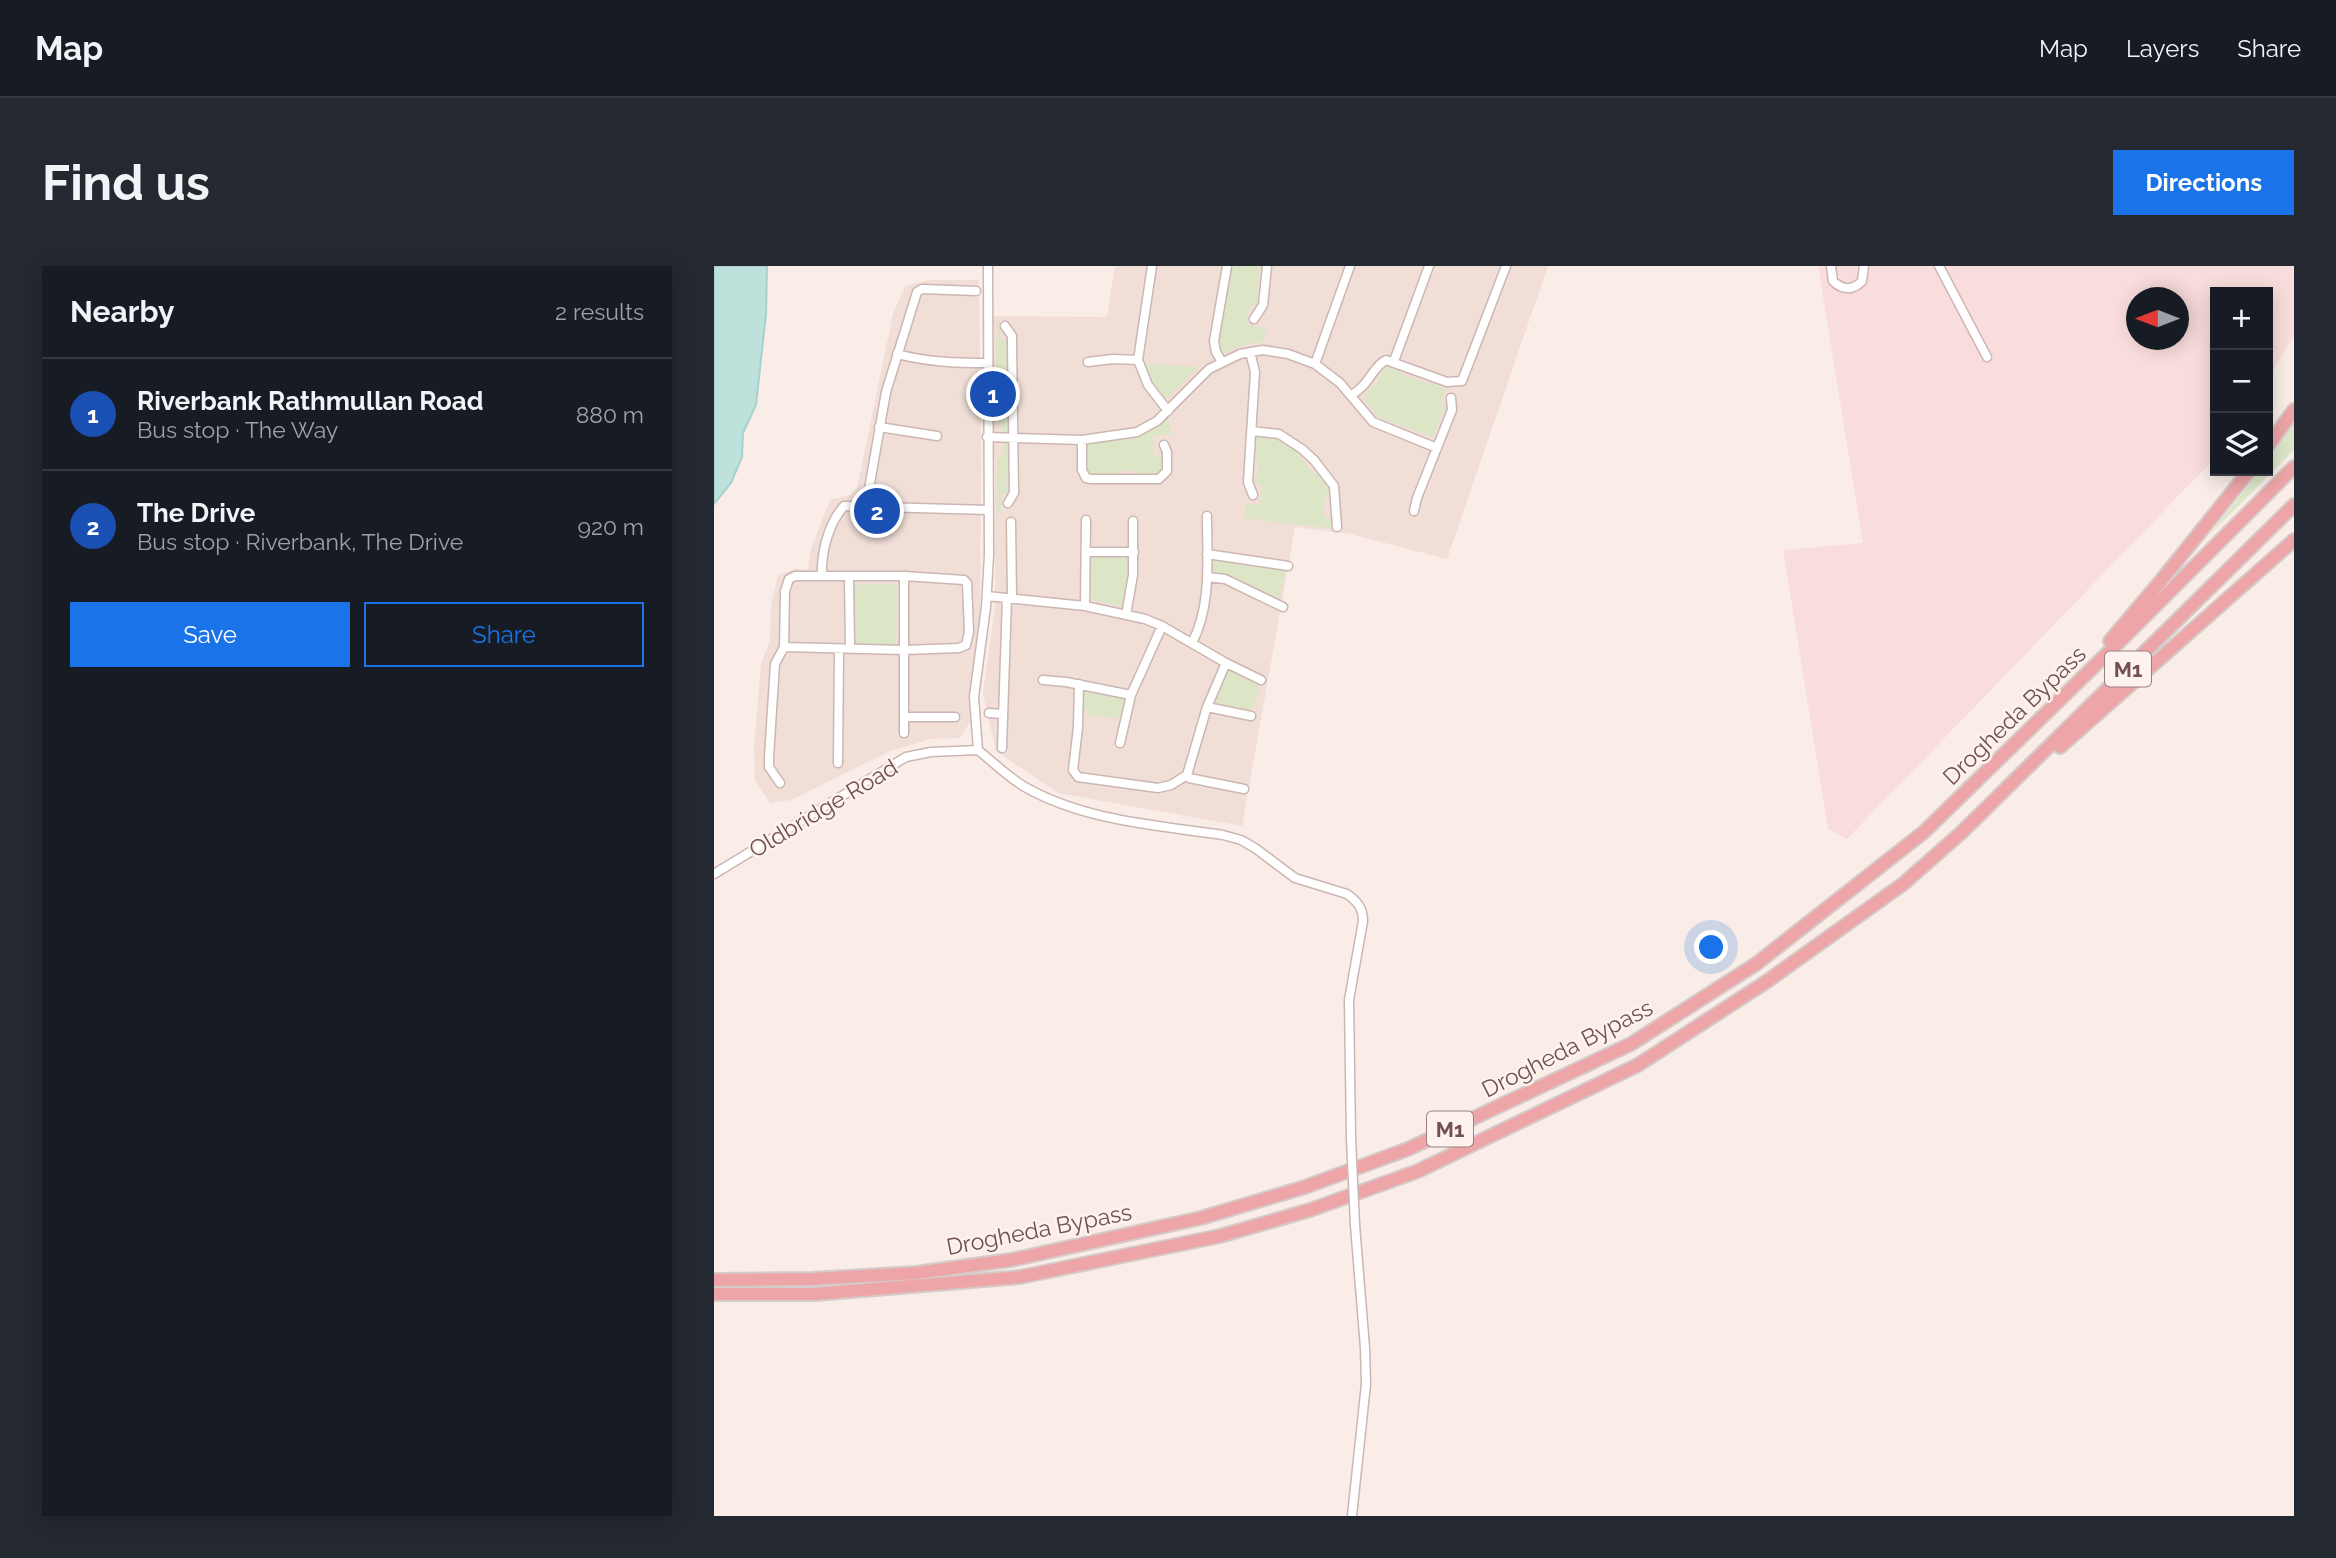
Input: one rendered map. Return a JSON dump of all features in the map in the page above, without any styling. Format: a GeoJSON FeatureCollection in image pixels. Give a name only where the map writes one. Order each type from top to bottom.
{"type":"FeatureCollection","features":[{"type":"Feature","properties":{"kind":"highway"},"geometry":{"type":"LineString","coordinates":[[2273,439],[2294,410]]}},
{"type":"Feature","properties":{"kind":"highway","name":"Drogheda Bypass"},"geometry":{"type":"LineString","coordinates":[[714,1280],[739,1274],[916,1273],[1011,1260],[1201,1217],[1305,1187],[1408,1149],[1631,1044],[1756,964],[1924,832],[2294,467]]}},
{"type":"Feature","properties":{"kind":"highway"},"geometry":{"type":"LineString","coordinates":[[2064,694],[2161,582],[2245,476]]}},
{"type":"Feature","properties":{"kind":"highway","name":"Drogheda Bypass"},"geometry":{"type":"LineString","coordinates":[[714,1294],[815,1294],[1020,1277],[1220,1236],[1367,1190],[1418,1171],[1639,1065],[1766,982],[1903,884],[1962,832],[2294,505]]}},
{"type":"Feature","properties":{"kind":"highway"},"geometry":{"type":"LineString","coordinates":[[1962,832],[2294,540]]}},
{"type":"Feature","properties":{"kind":"street"},"geometry":{"type":"LineString","coordinates":[[988,266],[989,510],[987,596],[974,697],[978,750],[1023,786],[1094,815],[1241,840],[1295,878],[1347,894],[1354,899],[1363,913],[1349,1000],[1351,1139],[1366,1384],[1352,1516]]}},
{"type":"Feature","properties":{"kind":"street"},"geometry":{"type":"LineString","coordinates":[[1152,266],[1139,360],[1148,385],[1168,411]]}},
{"type":"Feature","properties":{"kind":"street"},"geometry":{"type":"LineString","coordinates":[[1222,362],[1214,341],[1227,266]]}},
{"type":"Feature","properties":{"kind":"street"},"geometry":{"type":"LineString","coordinates":[[1254,319],[1263,305],[1267,266]]}},
{"type":"Feature","properties":{"kind":"street"},"geometry":{"type":"LineString","coordinates":[[1315,364],[1350,266]]}},
{"type":"Feature","properties":{"kind":"street"},"geometry":{"type":"LineString","coordinates":[[1394,361],[1429,266]]}},
{"type":"Feature","properties":{"kind":"street"},"geometry":{"type":"LineString","coordinates":[[1351,395],[1364,387],[1382,361],[1394,361],[1447,382],[1462,381],[1506,266]]}},
{"type":"Feature","properties":{"kind":"street"},"geometry":{"type":"LineString","coordinates":[[1831,266],[1833,281],[1846,288],[1858,285],[1866,268]]}},
{"type":"Feature","properties":{"kind":"street"},"geometry":{"type":"LineString","coordinates":[[1938,266],[1987,357]]}},
{"type":"Feature","properties":{"kind":"street"},"geometry":{"type":"LineString","coordinates":[[866,506],[886,392],[918,292],[922,289],[976,290]]}},
{"type":"Feature","properties":{"kind":"street"},"geometry":{"type":"LineString","coordinates":[[1005,327],[1012,336],[1014,439],[1011,481],[1014,493],[1008,503]]}},
{"type":"Feature","properties":{"kind":"street"},"geometry":{"type":"LineString","coordinates":[[987,437],[1082,440],[1137,432],[1151,425],[1202,375],[1222,362],[1250,352],[1276,352],[1315,364],[1337,380],[1373,422],[1437,448]]}},
{"type":"Feature","properties":{"kind":"street"},"geometry":{"type":"LineString","coordinates":[[1250,352],[1255,372],[1248,482],[1253,495]]}},
{"type":"Feature","properties":{"kind":"street"},"geometry":{"type":"LineString","coordinates":[[897,354],[946,363],[987,363]]}},
{"type":"Feature","properties":{"kind":"street"},"geometry":{"type":"LineString","coordinates":[[1088,362],[1139,360]]}},
{"type":"Feature","properties":{"kind":"street"},"geometry":{"type":"LineString","coordinates":[[1414,510],[1452,410],[1451,398]]}},
{"type":"Feature","properties":{"kind":"street"},"geometry":{"type":"LineString","coordinates":[[879,427],[937,436]]}},
{"type":"Feature","properties":{"kind":"street"},"geometry":{"type":"LineString","coordinates":[[1252,430],[1279,434],[1304,450],[1334,486],[1337,527]]}},
{"type":"Feature","properties":{"kind":"street"},"geometry":{"type":"LineString","coordinates":[[1082,440],[1082,470],[1086,478],[1091,479],[1159,479],[1167,471],[1164,445]]}},
{"type":"Feature","properties":{"kind":"street"},"geometry":{"type":"LineString","coordinates":[[822,576],[821,562],[832,526],[844,506],[989,510]]}},
{"type":"Feature","properties":{"kind":"street"},"geometry":{"type":"LineString","coordinates":[[1192,643],[1200,622],[1207,578],[1207,516]]}},
{"type":"Feature","properties":{"kind":"street"},"geometry":{"type":"LineString","coordinates":[[1085,606],[1086,520]]}},
{"type":"Feature","properties":{"kind":"street"},"geometry":{"type":"LineString","coordinates":[[1126,615],[1134,552],[1133,521]]}},
{"type":"Feature","properties":{"kind":"street"},"geometry":{"type":"LineString","coordinates":[[1002,748],[1011,522]]}},
{"type":"Feature","properties":{"kind":"street"},"geometry":{"type":"LineString","coordinates":[[999,537],[1011,537]]}},
{"type":"Feature","properties":{"kind":"street"},"geometry":{"type":"LineString","coordinates":[[1086,552],[1134,552]]}},
{"type":"Feature","properties":{"kind":"street"},"geometry":{"type":"LineString","coordinates":[[1207,554],[1288,566]]}},
{"type":"Feature","properties":{"kind":"street"},"geometry":{"type":"LineString","coordinates":[[780,783],[769,767],[769,757],[775,664],[784,647],[786,585],[795,576],[904,576],[957,579],[967,583],[968,639],[963,647],[904,650],[784,647]]}},
{"type":"Feature","properties":{"kind":"street"},"geometry":{"type":"LineString","coordinates":[[904,576],[904,733]]}},
{"type":"Feature","properties":{"kind":"street"},"geometry":{"type":"LineString","coordinates":[[849,578],[849,649]]}},
{"type":"Feature","properties":{"kind":"street"},"geometry":{"type":"LineString","coordinates":[[1207,578],[1225,579],[1283,607]]}},
{"type":"Feature","properties":{"kind":"street"},"geometry":{"type":"LineString","coordinates":[[987,596],[1085,606],[1162,626],[1261,680]]}},
{"type":"Feature","properties":{"kind":"street"},"geometry":{"type":"LineString","coordinates":[[1120,743],[1131,695],[1162,626]]}},
{"type":"Feature","properties":{"kind":"street"},"geometry":{"type":"LineString","coordinates":[[838,763],[839,649]]}},
{"type":"Feature","properties":{"kind":"street"},"geometry":{"type":"LineString","coordinates":[[1079,684],[1073,768],[1076,776],[1158,788],[1171,785],[1186,775],[1207,707],[1226,663]]}},
{"type":"Feature","properties":{"kind":"street"},"geometry":{"type":"LineString","coordinates":[[1043,680],[1079,684],[1131,695]]}},
{"type":"Feature","properties":{"kind":"street"},"geometry":{"type":"LineString","coordinates":[[1207,707],[1251,716]]}},
{"type":"Feature","properties":{"kind":"street"},"geometry":{"type":"LineString","coordinates":[[989,713],[1002,714]]}},
{"type":"Feature","properties":{"kind":"street"},"geometry":{"type":"LineString","coordinates":[[904,717],[955,717]]}},
{"type":"Feature","properties":{"kind":"street","name":"Oldbridge Road"},"geometry":{"type":"LineString","coordinates":[[714,874],[906,757],[931,752],[978,750]]}},
{"type":"Feature","properties":{"kind":"street"},"geometry":{"type":"LineString","coordinates":[[1186,775],[1189,778],[1244,789]]}},
{"type":"Feature","properties":{"kind":"street"},"geometry":{"type":"LineString","coordinates":[[1222,797],[1224,785]]}},
{"type":"Feature","properties":{"kind":"shaded area"},"geometry":{"type":"Polygon","coordinates":[[[1115,266],[1548,266],[1447,559],[1350,534],[1295,527],[1242,826],[1058,793],[996,751],[983,693],[995,606],[995,459],[987,437],[989,316],[1107,317],[1115,266]]]}},
{"type":"Feature","properties":{"kind":"shaded area"},"geometry":{"type":"Polygon","coordinates":[[[1818,266],[2294,266],[2294,336],[2273,371],[2273,287],[2210,287],[2210,463],[1847,839],[1828,829],[1783,550],[1863,543],[1818,266]]]}},
{"type":"Feature","properties":{"kind":"shaded area"},"geometry":{"type":"Polygon","coordinates":[[[929,280],[979,280],[980,641],[970,694],[970,722],[960,738],[931,739],[888,752],[791,800],[770,803],[755,780],[754,746],[761,664],[770,640],[771,605],[778,575],[795,569],[808,570],[811,549],[830,500],[851,495],[857,488],[893,314],[905,286],[929,280]]]}},
{"type":"Feature","properties":{"kind":"green space"},"geometry":{"type":"Polygon","coordinates":[[[1230,266],[1263,266],[1264,269],[1259,269],[1257,301],[1261,301],[1260,305],[1250,306],[1246,324],[1266,329],[1263,342],[1244,345],[1221,354],[1217,341],[1230,266]]]}},
{"type":"Feature","properties":{"kind":"green space"},"geometry":{"type":"Polygon","coordinates":[[[997,317],[1000,317],[1000,339],[1009,342],[1010,366],[1005,366],[1005,379],[1010,380],[1009,435],[1003,435],[1002,425],[996,416],[997,317]]]}},
{"type":"Feature","properties":{"kind":"green space"},"geometry":{"type":"Polygon","coordinates":[[[1146,364],[1198,367],[1166,399],[1155,386],[1146,364]]]}},
{"type":"Feature","properties":{"kind":"green space"},"geometry":{"type":"Polygon","coordinates":[[[1386,365],[1403,370],[1402,374],[1446,389],[1440,405],[1447,408],[1448,413],[1443,412],[1432,437],[1381,418],[1365,402],[1365,395],[1376,383],[1386,365]]]}},
{"type":"Feature","properties":{"kind":"green space"},"geometry":{"type":"Polygon","coordinates":[[[1168,415],[1172,437],[1153,435],[1153,455],[1162,456],[1163,462],[1163,469],[1158,476],[1139,477],[1139,471],[1117,471],[1116,477],[1091,477],[1086,473],[1087,443],[1129,437],[1168,415]]]}},
{"type":"Feature","properties":{"kind":"green space"},"geometry":{"type":"Polygon","coordinates":[[[2294,424],[2294,450],[2273,471],[2273,454],[2294,424]]]}},
{"type":"Feature","properties":{"kind":"green space"},"geometry":{"type":"Polygon","coordinates":[[[1257,435],[1280,438],[1304,455],[1301,458],[1314,474],[1319,471],[1329,484],[1332,494],[1324,498],[1324,517],[1334,518],[1335,529],[1244,518],[1246,504],[1260,505],[1261,485],[1254,483],[1251,477],[1257,477],[1258,461],[1253,461],[1257,435]]]}},
{"type":"Feature","properties":{"kind":"green space"},"geometry":{"type":"Polygon","coordinates":[[[1004,443],[1010,445],[1012,476],[1006,477],[1006,484],[1012,484],[1009,492],[1002,495],[1001,512],[997,512],[997,460],[1004,452],[1004,443]]]}},
{"type":"Feature","properties":{"kind":"green space"},"geometry":{"type":"Polygon","coordinates":[[[2256,476],[2268,476],[2209,535],[2256,476]]]}},
{"type":"Feature","properties":{"kind":"green space"},"geometry":{"type":"Polygon","coordinates":[[[1091,556],[1127,557],[1130,576],[1124,607],[1090,599],[1091,556]]]}},
{"type":"Feature","properties":{"kind":"green space"},"geometry":{"type":"Polygon","coordinates":[[[1212,559],[1285,568],[1280,598],[1212,572],[1212,559]]]}},
{"type":"Feature","properties":{"kind":"green space"},"geometry":{"type":"Polygon","coordinates":[[[897,584],[896,647],[852,646],[851,585],[897,584]]]}},
{"type":"Feature","properties":{"kind":"green space"},"geometry":{"type":"Polygon","coordinates":[[[1228,669],[1259,687],[1251,712],[1214,705],[1228,669]]]}},
{"type":"Feature","properties":{"kind":"green space"},"geometry":{"type":"Polygon","coordinates":[[[1087,690],[1124,699],[1121,719],[1088,715],[1088,710],[1082,709],[1082,694],[1087,690]]]}},
{"type":"Feature","properties":{"kind":"water"},"geometry":{"type":"Polygon","coordinates":[[[714,266],[767,266],[766,314],[756,405],[743,433],[742,457],[731,483],[714,504],[714,266]]]}},
{"type":"Feature","properties":{"kind":"place","name":"Riverbank Rathmullan Road"},"geometry":{"type":"Point","coordinates":[993,394]}},
{"type":"Feature","properties":{"kind":"place","name":"The Drive"},"geometry":{"type":"Point","coordinates":[877,511]}}]}
